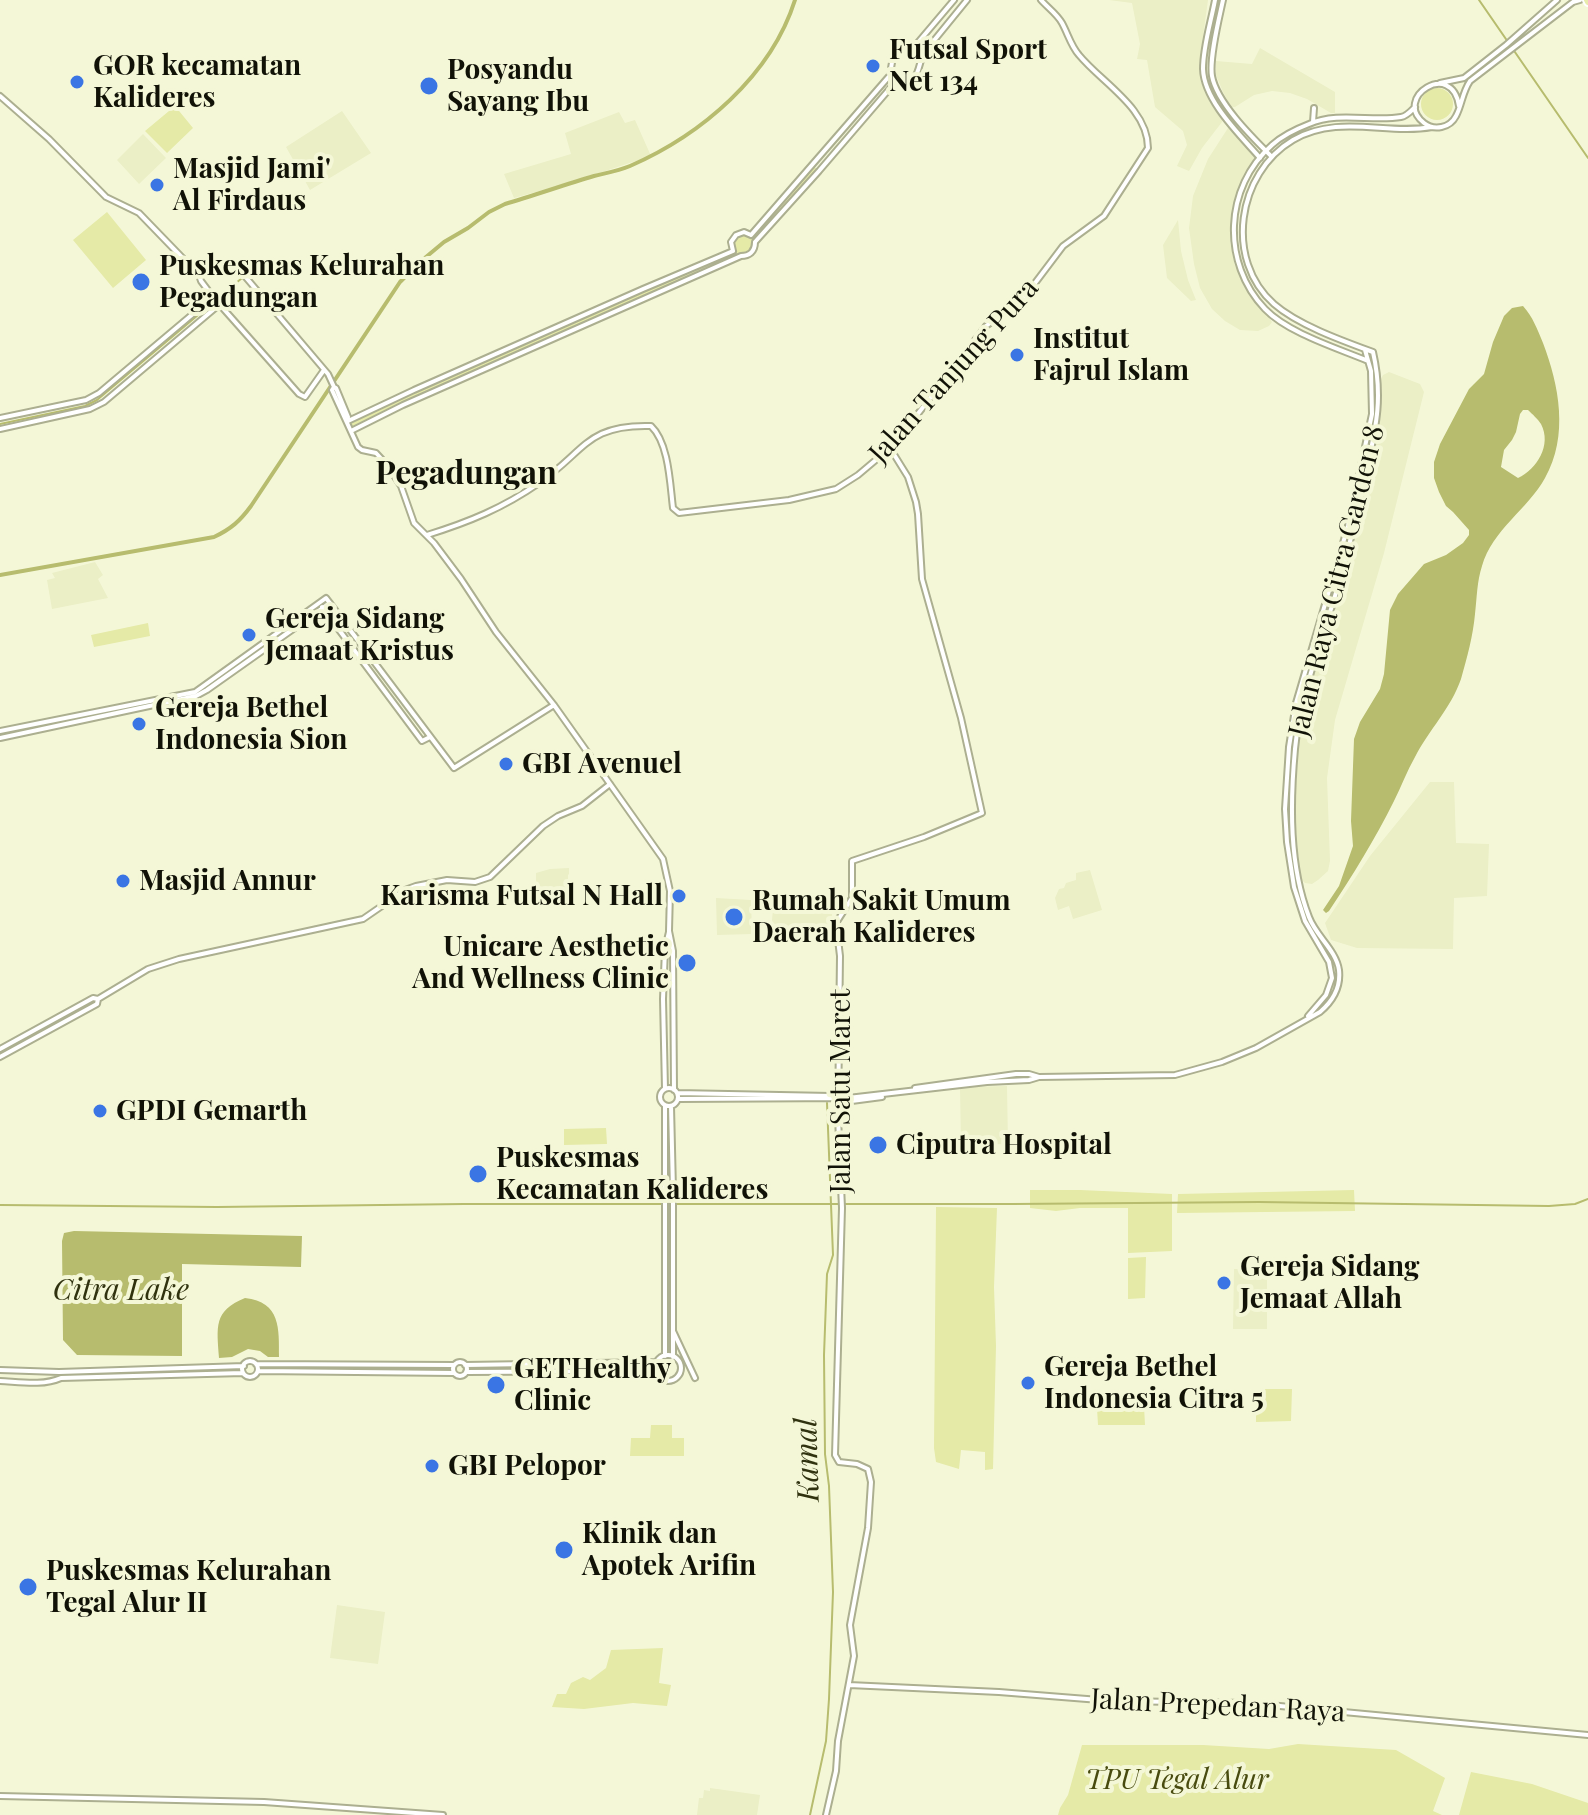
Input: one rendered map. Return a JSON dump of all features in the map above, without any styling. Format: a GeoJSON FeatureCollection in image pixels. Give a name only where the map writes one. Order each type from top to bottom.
{"type":"FeatureCollection","features":[{"type":"Feature","properties":{"kind":"street"},"geometry":{"type":"LineString","coordinates":[[909,51],[954,0]]}},
{"type":"Feature","properties":{"kind":"street"},"geometry":{"type":"LineString","coordinates":[[920,62],[915,54],[901,51],[893,57],[890,66],[898,79],[907,81],[914,78],[930,43],[967,0]]}},
{"type":"Feature","properties":{"kind":"street","name":"Jalan Tanjung Pura"},"geometry":{"type":"LineString","coordinates":[[427,535],[500,508],[553,473],[587,441],[618,427],[651,426],[657,432],[667,464],[673,508],[679,513],[789,500],[836,489],[890,448],[986,326],[1023,299],[1063,246],[1104,216],[1148,148],[1146,133],[1137,116],[1076,52],[1061,21],[1041,0]]}},
{"type":"Feature","properties":{"kind":"street"},"geometry":{"type":"LineString","coordinates":[[1215,0],[1204,57],[1204,79],[1211,97],[1266,164]]}},
{"type":"Feature","properties":{"kind":"street"},"geometry":{"type":"LineString","coordinates":[[1223,0],[1212,78],[1222,99],[1272,157]]}},
{"type":"Feature","properties":{"kind":"street"},"geometry":{"type":"LineString","coordinates":[[1365,349],[1287,314],[1259,288],[1250,272],[1242,226],[1245,205],[1266,164],[1294,140],[1338,126],[1441,127],[1452,122],[1470,81],[1557,0]]}},
{"type":"Feature","properties":{"kind":"street"},"geometry":{"type":"LineString","coordinates":[[1368,361],[1291,328],[1266,310],[1242,275],[1234,243],[1236,206],[1241,189],[1259,158],[1286,135],[1313,122],[1333,118],[1402,117],[1415,107],[1420,91],[1431,84],[1464,78],[1580,0]]}},
{"type":"Feature","properties":{"kind":"street"},"geometry":{"type":"LineString","coordinates":[[1539,15],[1546,22]]}},
{"type":"Feature","properties":{"kind":"street"},"geometry":{"type":"LineString","coordinates":[[1204,57],[1213,57]]}},
{"type":"Feature","properties":{"kind":"street"},"geometry":{"type":"LineString","coordinates":[[751,235],[892,73]]}},
{"type":"Feature","properties":{"kind":"street"},"geometry":{"type":"LineString","coordinates":[[351,431],[403,405],[751,254],[755,242],[898,79]]}},
{"type":"Feature","properties":{"kind":"street"},"geometry":{"type":"LineString","coordinates":[[1437,84],[1450,87],[1459,106]]}},
{"type":"Feature","properties":{"kind":"street"},"geometry":{"type":"LineString","coordinates":[[0,96],[49,139],[106,197],[139,213],[199,275],[214,297],[299,394],[305,397],[324,370]]}},
{"type":"Feature","properties":{"kind":"street"},"geometry":{"type":"LineString","coordinates":[[1415,107],[1421,120],[1432,127]]}},
{"type":"Feature","properties":{"kind":"street"},"geometry":{"type":"LineString","coordinates":[[1313,122],[1314,108]]}},
{"type":"Feature","properties":{"kind":"street"},"geometry":{"type":"LineString","coordinates":[[741,256],[733,251],[731,242],[736,235],[744,232],[751,235],[755,242]]}},
{"type":"Feature","properties":{"kind":"street"},"geometry":{"type":"LineString","coordinates":[[347,420],[733,251]]}},
{"type":"Feature","properties":{"kind":"street"},"geometry":{"type":"LineString","coordinates":[[199,275],[219,261],[235,267],[294,332],[329,377],[358,447],[376,453],[388,466],[401,486],[414,523],[461,579],[663,859],[670,891],[663,999],[665,1089],[659,1097],[665,1106],[665,1356]]}},
{"type":"Feature","properties":{"kind":"street"},"geometry":{"type":"LineString","coordinates":[[1242,275],[1250,272]]}},
{"type":"Feature","properties":{"kind":"street"},"geometry":{"type":"LineString","coordinates":[[0,418],[86,400],[99,393],[214,297]]}},
{"type":"Feature","properties":{"kind":"street"},"geometry":{"type":"LineString","coordinates":[[0,429],[90,409],[104,402],[220,304]]}},
{"type":"Feature","properties":{"kind":"street","name":"Jalan Raya Citra Garden 8"},"geometry":{"type":"LineString","coordinates":[[1039,1077],[1175,1075],[1222,1062],[1245,1053],[1320,1012],[1336,993],[1339,968],[1311,923],[1299,886],[1292,808],[1301,707],[1354,527],[1372,414],[1372,380],[1365,349]]}},
{"type":"Feature","properties":{"kind":"street","name":"Jalan Raya Citra Garden 8"},"geometry":{"type":"LineString","coordinates":[[1360,486],[1378,417],[1379,393],[1373,352],[1365,349]]}},
{"type":"Feature","properties":{"kind":"street"},"geometry":{"type":"LineString","coordinates":[[399,397],[403,405]]}},
{"type":"Feature","properties":{"kind":"street","name":"Jalan Satu Maret"},"geometry":{"type":"LineString","coordinates":[[848,1685],[854,1656],[851,1615],[868,1528],[871,1482],[868,1469],[864,1466],[839,1462],[835,1455],[842,1208],[840,956],[836,923],[852,898],[852,862],[982,813],[963,727],[922,579],[916,502],[908,477],[890,448]]}},
{"type":"Feature","properties":{"kind":"street"},"geometry":{"type":"LineString","coordinates":[[0,731],[195,692],[321,605],[330,603],[454,768],[554,705]]}},
{"type":"Feature","properties":{"kind":"street"},"geometry":{"type":"LineString","coordinates":[[321,605],[422,741],[430,737]]}},
{"type":"Feature","properties":{"kind":"street"},"geometry":{"type":"LineString","coordinates":[[0,738],[196,696],[321,605]]}},
{"type":"Feature","properties":{"kind":"street"},"geometry":{"type":"LineString","coordinates":[[0,1049],[93,998],[98,999],[148,969],[179,959],[363,919],[405,890],[416,886],[447,880],[475,882],[490,877],[543,826],[582,806],[610,784]]}},
{"type":"Feature","properties":{"kind":"street"},"geometry":{"type":"LineString","coordinates":[[669,931],[673,951],[676,1094],[671,1106],[673,1357]]}},
{"type":"Feature","properties":{"kind":"street"},"geometry":{"type":"LineString","coordinates":[[0,1057],[97,1004],[98,999]]}},
{"type":"Feature","properties":{"kind":"street"},"geometry":{"type":"LineString","coordinates":[[840,1096],[1004,1075],[1029,1074],[1039,1077]]}},
{"type":"Feature","properties":{"kind":"street"},"geometry":{"type":"LineString","coordinates":[[665,1089],[676,1094],[840,1096],[1039,1077]]}},
{"type":"Feature","properties":{"kind":"street"},"geometry":{"type":"LineString","coordinates":[[839,1109],[844,1102],[889,1096],[891,1093]]}},
{"type":"Feature","properties":{"kind":"street"},"geometry":{"type":"LineString","coordinates":[[665,1106],[671,1106]]}},
{"type":"Feature","properties":{"kind":"street"},"geometry":{"type":"LineString","coordinates":[[672,1329],[695,1378]]}},
{"type":"Feature","properties":{"kind":"street"},"geometry":{"type":"LineString","coordinates":[[665,1356],[678,1360],[681,1366],[677,1378],[670,1381],[659,1377],[656,1371],[658,1362],[665,1356]]}},
{"type":"Feature","properties":{"kind":"street"},"geometry":{"type":"LineString","coordinates":[[0,1370],[59,1372],[244,1366],[251,1362],[257,1368],[454,1373],[461,1376],[466,1372],[656,1371]]}},
{"type":"Feature","properties":{"kind":"street"},"geometry":{"type":"LineString","coordinates":[[257,1368],[454,1365],[459,1362],[465,1365],[658,1362]]}},
{"type":"Feature","properties":{"kind":"street"},"geometry":{"type":"LineString","coordinates":[[454,1365],[454,1373]]}},
{"type":"Feature","properties":{"kind":"street"},"geometry":{"type":"LineString","coordinates":[[465,1365],[466,1372]]}},
{"type":"Feature","properties":{"kind":"street"},"geometry":{"type":"LineString","coordinates":[[243,1373],[244,1366]]}},
{"type":"Feature","properties":{"kind":"street"},"geometry":{"type":"LineString","coordinates":[[0,1381],[53,1382],[61,1378],[243,1373],[250,1377],[255,1376],[257,1368]]}},
{"type":"Feature","properties":{"kind":"street"},"geometry":{"type":"LineString","coordinates":[[826,1815],[836,1771],[848,1685]]}},
{"type":"Feature","properties":{"kind":"street","name":"Jalan Prepedan Raya"},"geometry":{"type":"LineString","coordinates":[[848,1685],[1112,1701],[1248,1703],[1588,1735]]}},
{"type":"Feature","properties":{"kind":"street"},"geometry":{"type":"LineString","coordinates":[[0,1796],[264,1802],[443,1815]]}},
{"type":"Feature","properties":{"kind":"shaded area"},"geometry":{"type":"Polygon","coordinates":[[[1109,0],[1208,0],[1199,66],[1201,82],[1223,118],[1189,171],[1177,166],[1187,145],[1183,131],[1155,107],[1147,60],[1137,59],[1140,44],[1132,3],[1109,0]]]}},
{"type":"Feature","properties":{"kind":"shaded area"},"geometry":{"type":"Polygon","coordinates":[[[1260,48],[1335,92],[1335,113],[1290,93],[1272,91],[1254,95],[1231,107],[1216,75],[1216,61],[1252,64],[1260,48]]]}},
{"type":"Feature","properties":{"kind":"shaded area"},"geometry":{"type":"Polygon","coordinates":[[[342,111],[371,153],[310,190],[286,147],[342,111]]]}},
{"type":"Feature","properties":{"kind":"shaded area"},"geometry":{"type":"Polygon","coordinates":[[[619,112],[625,123],[635,120],[651,156],[514,198],[504,174],[571,154],[565,133],[619,112]]]}},
{"type":"Feature","properties":{"kind":"shaded area"},"geometry":{"type":"Polygon","coordinates":[[[1228,128],[1255,158],[1237,193],[1230,242],[1235,266],[1272,322],[1258,331],[1240,330],[1212,309],[1200,288],[1194,264],[1189,228],[1193,196],[1208,159],[1228,128]]]}},
{"type":"Feature","properties":{"kind":"shaded area"},"geometry":{"type":"Polygon","coordinates":[[[143,134],[166,158],[139,184],[117,160],[143,134]]]}},
{"type":"Feature","properties":{"kind":"shaded area"},"geometry":{"type":"Polygon","coordinates":[[[1178,220],[1181,251],[1196,300],[1191,301],[1167,278],[1163,245],[1178,220]]]}},
{"type":"Feature","properties":{"kind":"shaded area"},"geometry":{"type":"Polygon","coordinates":[[[1389,372],[1420,384],[1424,392],[1384,553],[1335,720],[1327,778],[1328,871],[1312,884],[1305,883],[1300,878],[1295,820],[1297,756],[1304,707],[1354,538],[1380,418],[1381,379],[1389,372]]]}},
{"type":"Feature","properties":{"kind":"shaded area"},"geometry":{"type":"Polygon","coordinates":[[[95,562],[103,575],[98,579],[108,598],[52,609],[47,580],[55,578],[52,573],[95,562]]]}},
{"type":"Feature","properties":{"kind":"shaded area"},"geometry":{"type":"Polygon","coordinates":[[[1430,782],[1454,782],[1456,843],[1489,844],[1487,896],[1454,898],[1453,949],[1357,948],[1331,940],[1325,923],[1370,856],[1430,782]]]}},
{"type":"Feature","properties":{"kind":"shaded area"},"geometry":{"type":"Polygon","coordinates":[[[569,868],[568,894],[536,895],[536,873],[569,868]]]}},
{"type":"Feature","properties":{"kind":"shaded area"},"geometry":{"type":"Polygon","coordinates":[[[1090,870],[1102,910],[1073,919],[1069,906],[1058,910],[1055,898],[1066,883],[1076,880],[1076,873],[1090,870]]]}},
{"type":"Feature","properties":{"kind":"shaded area","name":"Rumah Sakit Umum Daerah Kalideres"},"geometry":{"type":"Polygon","coordinates":[[[716,898],[751,900],[752,934],[717,935],[716,898]]]}},
{"type":"Feature","properties":{"kind":"shaded area"},"geometry":{"type":"Polygon","coordinates":[[[773,908],[832,914],[830,939],[771,933],[773,908]]]}},
{"type":"Feature","properties":{"kind":"shaded area"},"geometry":{"type":"Polygon","coordinates":[[[1007,1086],[1008,1144],[961,1145],[960,1087],[1007,1086]]]}},
{"type":"Feature","properties":{"kind":"shaded area"},"geometry":{"type":"Polygon","coordinates":[[[1234,1269],[1267,1269],[1267,1329],[1233,1329],[1234,1269]]]}},
{"type":"Feature","properties":{"kind":"shaded area"},"geometry":{"type":"Polygon","coordinates":[[[337,1605],[385,1612],[378,1664],[330,1658],[337,1605]]]}},
{"type":"Feature","properties":{"kind":"shaded area"},"geometry":{"type":"Polygon","coordinates":[[[710,1788],[760,1795],[757,1815],[697,1815],[699,1798],[703,1798],[704,1790],[710,1791],[710,1788]]]}},
{"type":"Feature","properties":{"kind":"green space"},"geometry":{"type":"Polygon","coordinates":[[[1437,88],[1448,93],[1453,104],[1448,115],[1437,120],[1426,115],[1421,104],[1426,93],[1437,88]]]}},
{"type":"Feature","properties":{"kind":"green space"},"geometry":{"type":"Polygon","coordinates":[[[175,106],[193,128],[167,153],[145,131],[175,106]]]}},
{"type":"Feature","properties":{"kind":"green space"},"geometry":{"type":"Polygon","coordinates":[[[812,165],[819,171],[755,242],[751,254],[351,431],[347,422],[732,251],[731,242],[740,233],[752,235],[812,165]]]}},
{"type":"Feature","properties":{"kind":"green space"},"geometry":{"type":"Polygon","coordinates":[[[107,212],[146,260],[113,288],[73,240],[107,212]]]}},
{"type":"Feature","properties":{"kind":"green space"},"geometry":{"type":"Polygon","coordinates":[[[148,623],[150,636],[94,647],[91,635],[148,623]]]}},
{"type":"Feature","properties":{"kind":"green space"},"geometry":{"type":"Polygon","coordinates":[[[606,1128],[607,1144],[564,1145],[564,1129],[606,1128]]]}},
{"type":"Feature","properties":{"kind":"green space"},"geometry":{"type":"Polygon","coordinates":[[[1030,1190],[1172,1194],[1172,1251],[1128,1253],[1128,1208],[1056,1211],[1030,1208],[1030,1190]]]}},
{"type":"Feature","properties":{"kind":"green space"},"geometry":{"type":"Polygon","coordinates":[[[1354,1190],[1355,1211],[1177,1213],[1178,1194],[1354,1190]]]}},
{"type":"Feature","properties":{"kind":"green space"},"geometry":{"type":"Polygon","coordinates":[[[936,1207],[997,1208],[993,1469],[985,1470],[985,1452],[961,1450],[959,1469],[936,1462],[936,1207]]]}},
{"type":"Feature","properties":{"kind":"green space"},"geometry":{"type":"Polygon","coordinates":[[[1146,1257],[1145,1298],[1128,1299],[1128,1258],[1146,1257]]]}},
{"type":"Feature","properties":{"kind":"green space"},"geometry":{"type":"Polygon","coordinates":[[[1256,1389],[1292,1389],[1291,1421],[1256,1422],[1256,1389]]]}},
{"type":"Feature","properties":{"kind":"green space"},"geometry":{"type":"Polygon","coordinates":[[[1144,1406],[1145,1425],[1098,1425],[1097,1408],[1144,1406]]]}},
{"type":"Feature","properties":{"kind":"green space"},"geometry":{"type":"Polygon","coordinates":[[[651,1425],[672,1425],[672,1438],[684,1438],[684,1456],[630,1456],[631,1438],[650,1438],[651,1425]]]}},
{"type":"Feature","properties":{"kind":"green space"},"geometry":{"type":"Polygon","coordinates":[[[663,1648],[659,1683],[671,1685],[667,1706],[633,1703],[584,1709],[552,1707],[557,1694],[566,1694],[571,1683],[583,1677],[590,1680],[606,1668],[611,1650],[663,1648]]]}},
{"type":"Feature","properties":{"kind":"green space","name":"TPU Tegal Alur"},"geometry":{"type":"Polygon","coordinates":[[[1298,1744],[1396,1750],[1445,1778],[1433,1811],[1442,1815],[1058,1815],[1068,1795],[1082,1745],[1203,1745],[1269,1749],[1298,1744]]]}},
{"type":"Feature","properties":{"kind":"green space"},"geometry":{"type":"Polygon","coordinates":[[[1471,1772],[1532,1784],[1588,1803],[1588,1815],[1459,1815],[1471,1772]]]}},
{"type":"Feature","properties":{"kind":"water"},"geometry":{"type":"Polygon","coordinates":[[[1523,306],[1530,314],[1553,376],[1559,428],[1552,462],[1538,489],[1487,553],[1479,577],[1470,647],[1457,690],[1415,757],[1363,857],[1326,913],[1323,910],[1339,886],[1353,846],[1354,739],[1360,722],[1380,689],[1390,610],[1398,594],[1424,564],[1446,555],[1469,535],[1469,530],[1446,506],[1439,492],[1434,478],[1434,462],[1469,389],[1484,374],[1504,316],[1512,308],[1523,306]],[[1528,410],[1520,414],[1516,432],[1504,450],[1501,467],[1518,478],[1531,469],[1544,448],[1541,424],[1528,410]]]}},
{"type":"Feature","properties":{"kind":"water","name":"Citra Lake"},"geometry":{"type":"Polygon","coordinates":[[[64,1233],[302,1236],[301,1267],[182,1264],[182,1356],[77,1355],[63,1340],[62,1241],[64,1233]]]}},
{"type":"Feature","properties":{"kind":"water","name":"Citra Lake"},"geometry":{"type":"Polygon","coordinates":[[[245,1298],[266,1305],[272,1311],[278,1327],[279,1357],[268,1357],[260,1351],[248,1349],[232,1357],[219,1358],[219,1321],[227,1308],[245,1298]]]}},
{"type":"Feature","properties":{"kind":"waterway"},"geometry":{"type":"LineString","coordinates":[[0,575],[214,537],[230,528],[251,506],[400,282],[420,262],[444,242],[505,204],[626,168],[682,138],[707,120],[751,78],[784,28],[795,0]]}},
{"type":"Feature","properties":{"kind":"waterway"},"geometry":{"type":"LineString","coordinates":[[1479,0],[1588,158]]}},
{"type":"Feature","properties":{"kind":"waterway"},"geometry":{"type":"LineString","coordinates":[[0,424],[85,406],[97,400],[242,278]]}},
{"type":"Feature","properties":{"kind":"waterway","name":"Kamal"},"geometry":{"type":"LineString","coordinates":[[810,1815],[826,1741],[833,1592],[825,1454],[827,1274],[833,1255],[827,1103]]}},
{"type":"Feature","properties":{"kind":"waterway"},"geometry":{"type":"LineString","coordinates":[[0,1205],[217,1207],[1259,1202],[1549,1206],[1575,1204],[1588,1199]]}},
{"type":"Feature","properties":{"kind":"place","name":"Futsal Sport Net 134"},"geometry":{"type":"Point","coordinates":[873,66]}},
{"type":"Feature","properties":{"kind":"place","name":"GOR kecamatan Kalideres"},"geometry":{"type":"Point","coordinates":[77,82]}},
{"type":"Feature","properties":{"kind":"place","name":"Posyandu Sayang Ibu"},"geometry":{"type":"Point","coordinates":[429,86]}},
{"type":"Feature","properties":{"kind":"place","name":"Masjid Jami' Al Firdaus"},"geometry":{"type":"Point","coordinates":[157,185]}},
{"type":"Feature","properties":{"kind":"place","name":"Puskesmas Kelurahan Pegadungan"},"geometry":{"type":"Point","coordinates":[141,282]}},
{"type":"Feature","properties":{"kind":"place","name":"Institut Fajrul Islam"},"geometry":{"type":"Point","coordinates":[1017,355]}},
{"type":"Feature","properties":{"kind":"place","name":"Gereja Sidang Jemaat Kristus"},"geometry":{"type":"Point","coordinates":[249,635]}},
{"type":"Feature","properties":{"kind":"place","name":"Gereja Bethel Indonesia Sion"},"geometry":{"type":"Point","coordinates":[139,724]}},
{"type":"Feature","properties":{"kind":"place","name":"GBI Avenuel"},"geometry":{"type":"Point","coordinates":[506,764]}},
{"type":"Feature","properties":{"kind":"place","name":"Masjid Annur"},"geometry":{"type":"Point","coordinates":[123,881]}},
{"type":"Feature","properties":{"kind":"place","name":"Karisma Futsal N Hall"},"geometry":{"type":"Point","coordinates":[679,896]}},
{"type":"Feature","properties":{"kind":"place","name":"Rumah Sakit Umum Daerah Kalideres"},"geometry":{"type":"Point","coordinates":[734,917]}},
{"type":"Feature","properties":{"kind":"place","name":"Unicare Aesthetic And Wellness Clinic"},"geometry":{"type":"Point","coordinates":[687,963]}},
{"type":"Feature","properties":{"kind":"place","name":"GPDI Gemarth"},"geometry":{"type":"Point","coordinates":[100,1111]}},
{"type":"Feature","properties":{"kind":"place","name":"Ciputra Hospital"},"geometry":{"type":"Point","coordinates":[878,1145]}},
{"type":"Feature","properties":{"kind":"place","name":"Puskesmas Kecamatan Kalideres"},"geometry":{"type":"Point","coordinates":[478,1174]}},
{"type":"Feature","properties":{"kind":"place","name":"Gereja Sidang Jemaat Allah"},"geometry":{"type":"Point","coordinates":[1224,1283]}},
{"type":"Feature","properties":{"kind":"place","name":"Gereja Bethel Indonesia Citra 5"},"geometry":{"type":"Point","coordinates":[1028,1383]}},
{"type":"Feature","properties":{"kind":"place","name":"GETHealthy Clinic"},"geometry":{"type":"Point","coordinates":[496,1385]}},
{"type":"Feature","properties":{"kind":"place","name":"GBI Pelopor"},"geometry":{"type":"Point","coordinates":[432,1466]}},
{"type":"Feature","properties":{"kind":"place","name":"Klinik dan Apotek Arifin"},"geometry":{"type":"Point","coordinates":[564,1550]}},
{"type":"Feature","properties":{"kind":"place","name":"Puskesmas Kelurahan Tegal Alur II"},"geometry":{"type":"Point","coordinates":[28,1587]}},
{"type":"Feature","properties":{"kind":"district","name":"Pegadungan"},"geometry":{"type":"Point","coordinates":[466,474]}}]}
